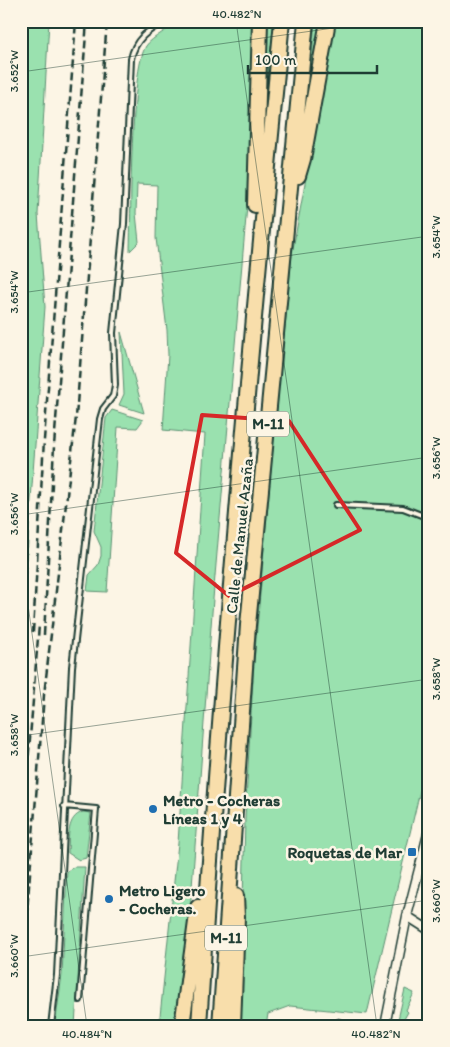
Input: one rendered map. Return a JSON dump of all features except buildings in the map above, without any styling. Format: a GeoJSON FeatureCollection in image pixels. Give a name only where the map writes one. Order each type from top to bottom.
{"type":"FeatureCollection","features":[{"type":"Feature","properties":{"kind":"highway"},"geometry":{"type":"LineString","coordinates":[[248,369],[258,144],[260,21]]}},
{"type":"Feature","properties":{"kind":"highway","name":"Calle de Manuel Azaña"},"geometry":{"type":"LineString","coordinates":[[199,1026],[212,820],[248,369],[282,21]]}},
{"type":"Feature","properties":{"kind":"highway","name":"Calle de Manuel Azaña"},"geometry":{"type":"LineString","coordinates":[[220,1026],[248,625],[306,21]]}},
{"type":"Feature","properties":{"kind":"highway"},"geometry":{"type":"LineString","coordinates":[[289,205],[303,159],[328,21]]}},
{"type":"Feature","properties":{"kind":"highway"},"geometry":{"type":"LineString","coordinates":[[182,1026],[187,977],[212,820]]}},
{"type":"Feature","properties":{"kind":"highway"},"geometry":{"type":"LineString","coordinates":[[232,851],[237,917],[233,1026]]}},
{"type":"Feature","properties":{"kind":"street"},"geometry":{"type":"LineString","coordinates":[[385,1026],[407,916],[429,830]]}},
{"type":"Feature","properties":{"kind":"street"},"geometry":{"type":"LineString","coordinates":[[407,916],[429,930]]}},
{"type":"Feature","properties":{"kind":"lane"},"geometry":{"type":"LineString","coordinates":[[51,1026],[56,975],[72,667],[100,420],[103,409],[113,396],[115,385],[113,333],[124,224],[131,59],[133,50],[142,36],[165,21]]}},
{"type":"Feature","properties":{"kind":"lane"},"geometry":{"type":"LineString","coordinates":[[336,505],[403,508],[429,518]]}},
{"type":"Feature","properties":{"kind":"lane"},"geometry":{"type":"LineString","coordinates":[[64,806],[96,809],[80,1000]]}},
{"type":"Feature","properties":{"kind":"lane"},"geometry":{"type":"LineString","coordinates":[[339,1022],[347,1026]]}},
{"type":"Feature","properties":{"kind":"highlighted area"},"geometry":{"type":"Polygon","coordinates":[[[202,415],[289,421],[360,530],[229,596],[176,553],[202,415]]]}},
{"type":"Feature","properties":{"kind":"green space"},"geometry":{"type":"Polygon","coordinates":[[[21,21],[49,21],[38,214],[45,307],[21,638],[21,21]]]}},
{"type":"Feature","properties":{"kind":"green space"},"geometry":{"type":"Polygon","coordinates":[[[180,21],[255,21],[252,148],[213,599],[186,951],[176,1026],[159,1026],[178,843],[205,434],[163,430],[168,355],[167,330],[156,238],[157,185],[137,184],[136,213],[139,242],[130,251],[131,176],[134,112],[141,60],[149,43],[180,21]]]}},
{"type":"Feature","properties":{"kind":"green space"},"geometry":{"type":"Polygon","coordinates":[[[265,21],[274,21],[267,84],[263,90],[265,21]]]}},
{"type":"Feature","properties":{"kind":"green space"},"geometry":{"type":"Polygon","coordinates":[[[315,21],[325,21],[310,87],[309,86],[315,21]]]}},
{"type":"Feature","properties":{"kind":"green space"},"geometry":{"type":"Polygon","coordinates":[[[335,21],[429,21],[429,753],[367,1014],[290,1006],[268,1014],[266,1026],[240,1026],[245,819],[254,662],[272,458],[292,254],[335,21]]]}},
{"type":"Feature","properties":{"kind":"green space"},"geometry":{"type":"Polygon","coordinates":[[[121,332],[144,413],[119,405],[124,394],[121,332]]]}},
{"type":"Feature","properties":{"kind":"green space"},"geometry":{"type":"Polygon","coordinates":[[[112,410],[143,420],[137,428],[118,427],[107,592],[87,591],[89,575],[98,565],[101,556],[101,547],[94,531],[106,418],[112,410]]]}},
{"type":"Feature","properties":{"kind":"green space"},"geometry":{"type":"Polygon","coordinates":[[[83,812],[91,813],[86,858],[79,860],[68,853],[69,835],[74,818],[83,812]]]}},
{"type":"Feature","properties":{"kind":"green space"},"geometry":{"type":"Polygon","coordinates":[[[74,867],[85,867],[75,1026],[55,1026],[62,975],[67,871],[74,867]]]}},
{"type":"Feature","properties":{"kind":"green space"},"geometry":{"type":"Polygon","coordinates":[[[405,989],[414,993],[406,1010],[408,1012],[400,1026],[397,1024],[405,989]]]}},
{"type":"Feature","properties":{"kind":"railway"},"geometry":{"type":"LineString","coordinates":[[33,632],[44,440],[76,21]]}},
{"type":"Feature","properties":{"kind":"railway"},"geometry":{"type":"LineString","coordinates":[[44,635],[54,446],[87,21]]}},
{"type":"Feature","properties":{"kind":"railway"},"geometry":{"type":"LineString","coordinates":[[21,988],[44,695],[76,417],[107,21]]}},
{"type":"Feature","properties":{"kind":"railway"},"geometry":{"type":"LineString","coordinates":[[21,851],[39,625]]}},
{"type":"Feature","properties":{"kind":"place","name":"Metro - Cocheras Líneas 1 y 4"},"geometry":{"type":"Point","coordinates":[153,809]}},
{"type":"Feature","properties":{"kind":"place","name":"Roquetas de Mar"},"geometry":{"type":"Point","coordinates":[412,852]}},
{"type":"Feature","properties":{"kind":"place","name":"Metro Ligero - Cocheras."},"geometry":{"type":"Point","coordinates":[109,899]}}]}
